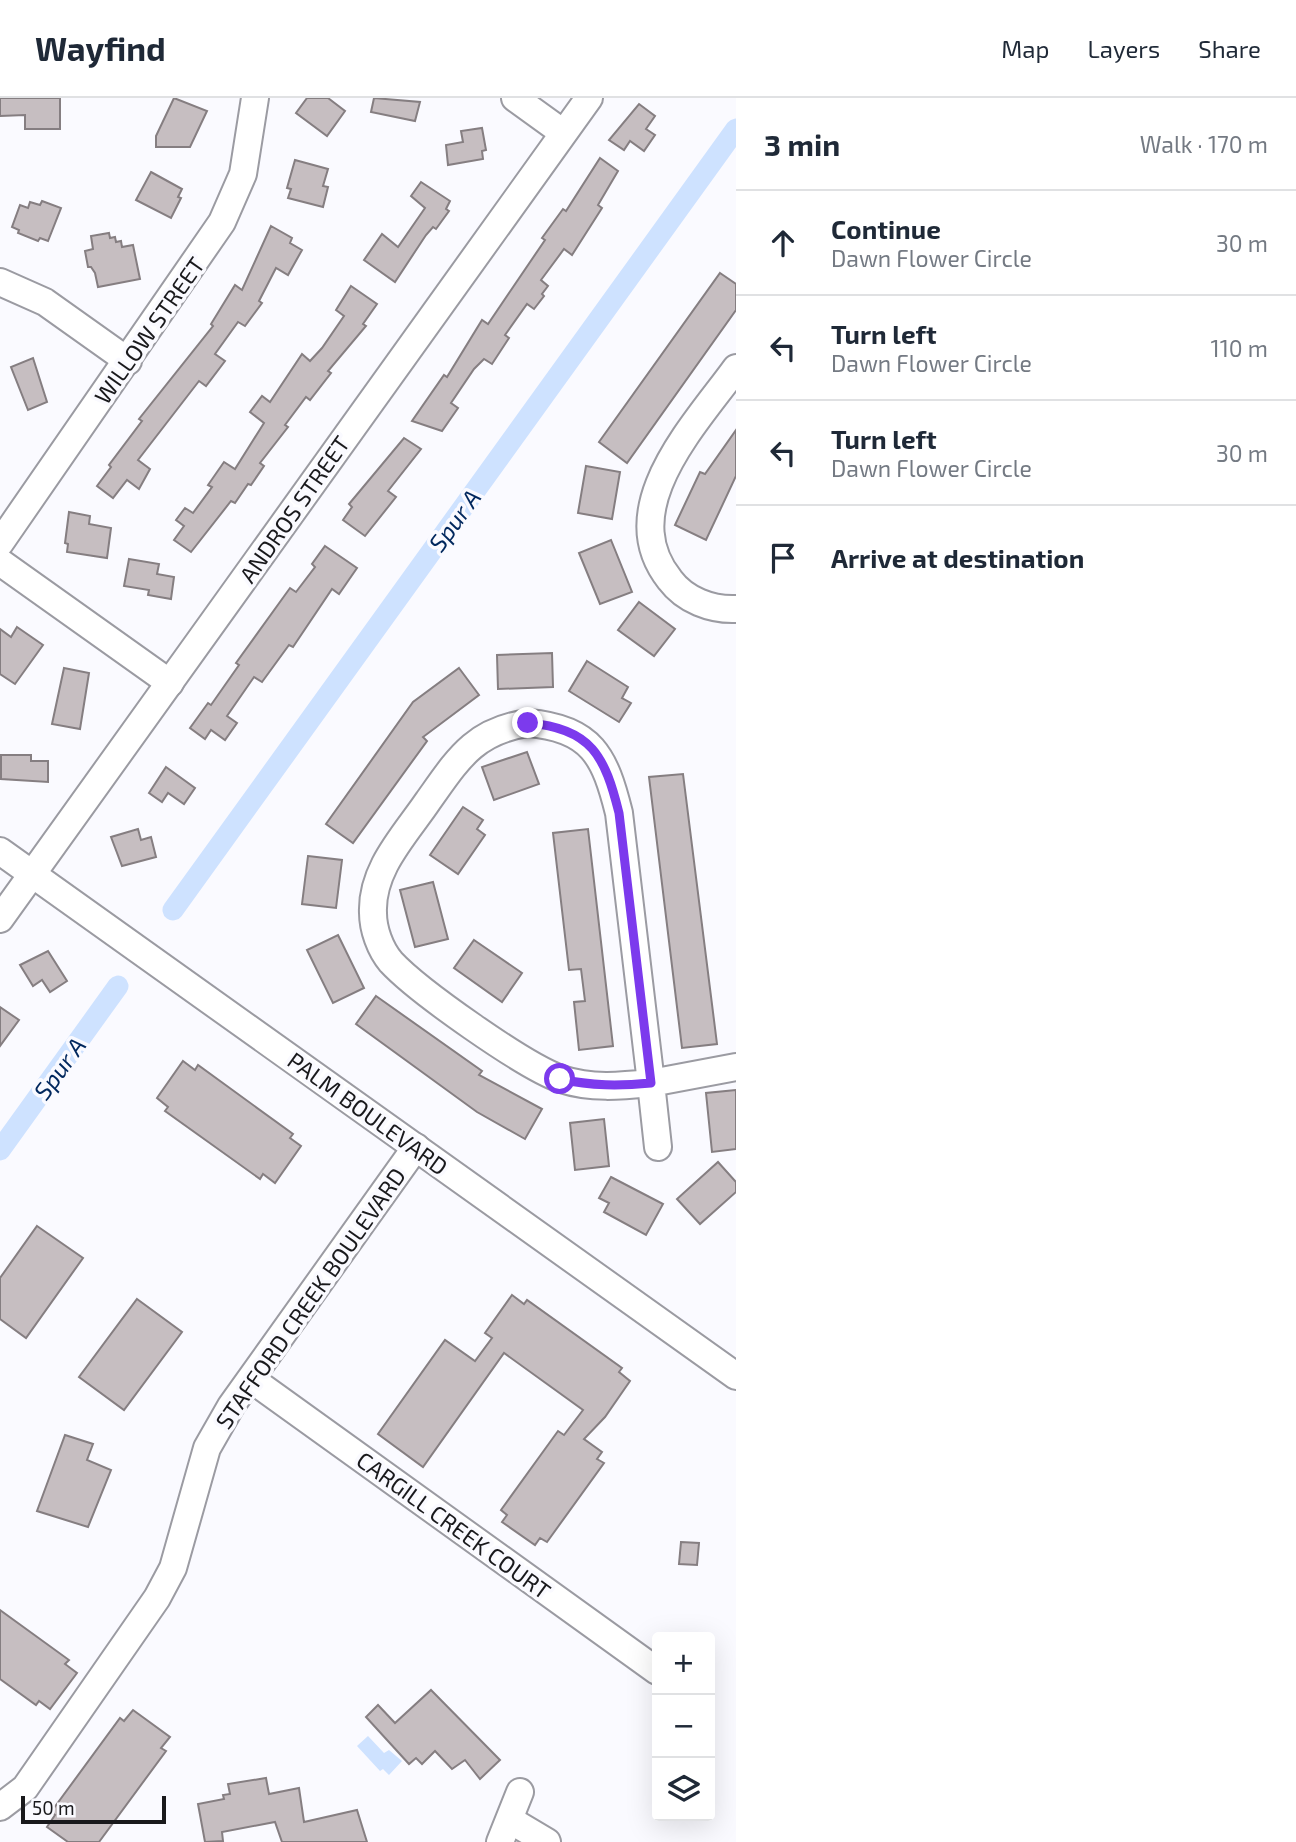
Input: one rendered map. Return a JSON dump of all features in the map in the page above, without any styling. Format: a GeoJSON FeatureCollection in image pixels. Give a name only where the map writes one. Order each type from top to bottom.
{"type":"FeatureCollection","features":[{"type":"Feature","properties":{"kind":"street","name":"WILLOW STREET"},"geometry":{"type":"LineString","coordinates":[[0,543],[222,222],[243,174],[255,98]]}},
{"type":"Feature","properties":{"kind":"street"},"geometry":{"type":"LineString","coordinates":[[515,98],[562,132]]}},
{"type":"Feature","properties":{"kind":"street","name":"ANDROS STREET"},"geometry":{"type":"LineString","coordinates":[[0,919],[562,132],[589,98]]}},
{"type":"Feature","properties":{"kind":"street"},"geometry":{"type":"LineString","coordinates":[[0,282],[45,302],[128,361]]}},
{"type":"Feature","properties":{"kind":"street"},"geometry":{"type":"LineString","coordinates":[[736,368],[659,479],[648,524],[652,548],[663,571],[679,592],[702,604],[736,609]]}},
{"type":"Feature","properties":{"kind":"street"},"geometry":{"type":"LineString","coordinates":[[0,562],[170,683]]}},
{"type":"Feature","properties":{"kind":"street"},"geometry":{"type":"LineString","coordinates":[[658,1147],[651,1083],[619,813],[608,771],[595,750],[578,736],[550,725],[518,725],[486,734],[453,765],[381,869],[374,889],[375,932],[389,960],[413,982],[526,1061],[560,1079],[587,1085],[617,1086],[651,1083],[736,1067]]}},
{"type":"Feature","properties":{"kind":"street","name":"PALM BOULEVARD"},"geometry":{"type":"LineString","coordinates":[[0,851],[736,1376]]}},
{"type":"Feature","properties":{"kind":"street","name":"STAFFORD CREEK BOULEVARD"},"geometry":{"type":"LineString","coordinates":[[0,1807],[25,1788],[157,1598],[173,1568],[207,1448],[251,1379],[416,1147]]}},
{"type":"Feature","properties":{"kind":"street","name":"CARGILL CREEK COURT"},"geometry":{"type":"LineString","coordinates":[[251,1379],[652,1667]]}},
{"type":"Feature","properties":{"kind":"street"},"geometry":{"type":"LineString","coordinates":[[520,1792],[505,1831],[547,1842]]}},
{"type":"Feature","properties":{"kind":"water"},"geometry":{"type":"Polygon","coordinates":[[[368,1736],[384,1753],[389,1750],[402,1761],[389,1775],[383,1769],[380,1771],[357,1746],[368,1736]]]}},
{"type":"Feature","properties":{"kind":"building"},"geometry":{"type":"Polygon","coordinates":[[[0,98],[60,98],[60,129],[25,129],[25,115],[0,116],[0,98]]]}},
{"type":"Feature","properties":{"kind":"building"},"geometry":{"type":"Polygon","coordinates":[[[174,98],[207,111],[190,147],[156,147],[156,136],[174,98]]]}},
{"type":"Feature","properties":{"kind":"building"},"geometry":{"type":"Polygon","coordinates":[[[307,98],[328,98],[345,111],[327,136],[296,113],[307,98]]]}},
{"type":"Feature","properties":{"kind":"building"},"geometry":{"type":"Polygon","coordinates":[[[374,98],[420,102],[415,121],[371,112],[374,98]]]}},
{"type":"Feature","properties":{"kind":"building"},"geometry":{"type":"Polygon","coordinates":[[[639,104],[655,116],[646,129],[655,135],[644,151],[630,141],[624,150],[609,140],[639,104]]]}},
{"type":"Feature","properties":{"kind":"building"},"geometry":{"type":"Polygon","coordinates":[[[482,128],[486,150],[482,151],[483,159],[448,165],[446,145],[463,142],[461,131],[482,128]]]}},
{"type":"Feature","properties":{"kind":"building"},"geometry":{"type":"Polygon","coordinates":[[[600,158],[618,171],[598,205],[602,208],[572,255],[564,249],[541,280],[548,286],[542,294],[544,296],[534,309],[527,304],[505,335],[509,338],[492,364],[484,359],[474,369],[451,403],[458,408],[442,431],[412,421],[444,375],[447,377],[482,320],[488,324],[545,240],[542,238],[563,209],[566,211],[600,158]]]}},
{"type":"Feature","properties":{"kind":"building"},"geometry":{"type":"Polygon","coordinates":[[[295,160],[328,169],[323,186],[328,187],[323,207],[288,198],[291,189],[287,188],[295,160]]]}},
{"type":"Feature","properties":{"kind":"building"},"geometry":{"type":"Polygon","coordinates":[[[151,172],[182,189],[178,197],[181,198],[171,218],[136,200],[151,172]]]}},
{"type":"Feature","properties":{"kind":"building"},"geometry":{"type":"Polygon","coordinates":[[[421,182],[450,201],[446,209],[449,211],[436,229],[433,227],[426,235],[395,282],[364,260],[382,234],[398,247],[425,208],[411,196],[421,182]]]}},
{"type":"Feature","properties":{"kind":"building"},"geometry":{"type":"Polygon","coordinates":[[[42,201],[61,208],[48,241],[40,238],[38,241],[18,233],[19,230],[12,227],[20,205],[28,208],[30,202],[40,205],[42,201]]]}},
{"type":"Feature","properties":{"kind":"building"},"geometry":{"type":"Polygon","coordinates":[[[271,226],[292,238],[290,243],[302,250],[288,275],[276,268],[259,301],[262,303],[245,326],[238,322],[215,354],[225,361],[206,386],[199,381],[138,460],[150,469],[139,489],[127,480],[113,498],[97,486],[111,467],[109,465],[142,421],[139,419],[213,326],[211,324],[235,285],[242,290],[271,226]]]}},
{"type":"Feature","properties":{"kind":"building"},"geometry":{"type":"Polygon","coordinates":[[[109,233],[110,238],[115,237],[116,242],[121,241],[122,247],[133,245],[140,279],[98,287],[95,273],[88,267],[85,251],[93,249],[91,236],[109,233]]]}},
{"type":"Feature","properties":{"kind":"building"},"geometry":{"type":"Polygon","coordinates":[[[720,273],[736,284],[736,310],[627,463],[599,442],[720,273]]]}},
{"type":"Feature","properties":{"kind":"building"},"geometry":{"type":"Polygon","coordinates":[[[351,286],[377,304],[363,324],[366,326],[328,371],[331,373],[310,400],[306,397],[285,425],[288,427],[260,463],[264,466],[251,485],[248,484],[235,503],[231,501],[191,552],[174,540],[184,526],[176,520],[185,508],[193,513],[212,487],[208,485],[224,462],[235,469],[264,423],[250,412],[262,396],[270,402],[302,354],[310,361],[322,348],[344,316],[336,310],[351,286]]]}},
{"type":"Feature","properties":{"kind":"building"},"geometry":{"type":"Polygon","coordinates":[[[33,358],[47,402],[28,410],[11,367],[33,358]]]}},
{"type":"Feature","properties":{"kind":"building"},"geometry":{"type":"Polygon","coordinates":[[[736,430],[736,476],[706,540],[675,525],[700,472],[705,474],[736,430]]]}},
{"type":"Feature","properties":{"kind":"building"},"geometry":{"type":"Polygon","coordinates":[[[404,438],[421,449],[388,491],[396,497],[365,536],[343,520],[352,507],[349,504],[404,438]]]}},
{"type":"Feature","properties":{"kind":"building"},"geometry":{"type":"Polygon","coordinates":[[[586,466],[620,472],[612,519],[578,513],[586,466]]]}},
{"type":"Feature","properties":{"kind":"building"},"geometry":{"type":"Polygon","coordinates":[[[69,512],[90,516],[89,524],[111,528],[107,558],[67,552],[68,544],[65,543],[69,512]]]}},
{"type":"Feature","properties":{"kind":"building"},"geometry":{"type":"Polygon","coordinates":[[[611,540],[632,592],[600,604],[579,553],[611,540]]]}},
{"type":"Feature","properties":{"kind":"building"},"geometry":{"type":"Polygon","coordinates":[[[325,546],[357,568],[339,594],[332,589],[293,647],[289,645],[262,682],[254,677],[227,716],[237,723],[225,740],[211,730],[205,739],[190,728],[208,703],[211,705],[239,665],[236,663],[290,588],[296,592],[315,567],[312,564],[325,546]]]}},
{"type":"Feature","properties":{"kind":"building"},"geometry":{"type":"Polygon","coordinates":[[[129,559],[159,564],[157,574],[174,577],[171,599],[148,595],[149,590],[124,586],[129,559]]]}},
{"type":"Feature","properties":{"kind":"building"},"geometry":{"type":"Polygon","coordinates":[[[639,602],[675,629],[654,656],[618,630],[639,602]]]}},
{"type":"Feature","properties":{"kind":"building"},"geometry":{"type":"Polygon","coordinates":[[[17,627],[43,645],[15,684],[0,674],[0,629],[11,637],[17,627]]]}},
{"type":"Feature","properties":{"kind":"building"},"geometry":{"type":"Polygon","coordinates":[[[552,653],[553,687],[498,689],[497,655],[552,653]]]}},
{"type":"Feature","properties":{"kind":"building"},"geometry":{"type":"Polygon","coordinates":[[[587,661],[628,687],[622,698],[631,703],[619,722],[569,691],[587,661]]]}},
{"type":"Feature","properties":{"kind":"building"},"geometry":{"type":"Polygon","coordinates":[[[64,668],[89,673],[80,729],[52,724],[64,668]]]}},
{"type":"Feature","properties":{"kind":"building"},"geometry":{"type":"Polygon","coordinates":[[[459,668],[479,695],[423,737],[427,741],[353,843],[326,824],[413,702],[459,668]]]}},
{"type":"Feature","properties":{"kind":"building"},"geometry":{"type":"Polygon","coordinates":[[[527,752],[539,784],[494,800],[482,767],[527,752]]]}},
{"type":"Feature","properties":{"kind":"building"},"geometry":{"type":"Polygon","coordinates":[[[1,755],[31,755],[31,761],[48,761],[48,782],[1,779],[1,755]]]}},
{"type":"Feature","properties":{"kind":"building"},"geometry":{"type":"Polygon","coordinates":[[[166,767],[195,788],[184,804],[168,793],[162,802],[149,793],[166,767]]]}},
{"type":"Feature","properties":{"kind":"building"},"geometry":{"type":"Polygon","coordinates":[[[683,774],[717,1044],[682,1048],[649,777],[683,774]]]}},
{"type":"Feature","properties":{"kind":"building"},"geometry":{"type":"Polygon","coordinates":[[[463,807],[483,820],[477,829],[485,835],[458,874],[430,855],[463,807]]]}},
{"type":"Feature","properties":{"kind":"building"},"geometry":{"type":"Polygon","coordinates":[[[138,829],[141,840],[151,837],[156,857],[122,866],[111,837],[138,829]]]}},
{"type":"Feature","properties":{"kind":"building"},"geometry":{"type":"Polygon","coordinates":[[[588,829],[613,1046],[579,1050],[574,1002],[585,1001],[581,969],[569,970],[553,833],[588,829]]]}},
{"type":"Feature","properties":{"kind":"building"},"geometry":{"type":"Polygon","coordinates":[[[308,856],[342,860],[336,908],[302,904],[308,856]]]}},
{"type":"Feature","properties":{"kind":"building"},"geometry":{"type":"Polygon","coordinates":[[[433,882],[448,939],[415,947],[400,890],[433,882]]]}},
{"type":"Feature","properties":{"kind":"building"},"geometry":{"type":"Polygon","coordinates":[[[338,935],[364,988],[333,1003],[307,950],[338,935]]]}},
{"type":"Feature","properties":{"kind":"building"},"geometry":{"type":"Polygon","coordinates":[[[474,940],[522,973],[502,1002],[454,968],[474,940]]]}},
{"type":"Feature","properties":{"kind":"building"},"geometry":{"type":"Polygon","coordinates":[[[48,951],[67,981],[50,992],[42,980],[33,986],[20,965],[48,951]]]}},
{"type":"Feature","properties":{"kind":"building"},"geometry":{"type":"Polygon","coordinates":[[[376,996],[482,1071],[479,1075],[542,1109],[525,1139],[477,1112],[356,1024],[376,996]]]}},
{"type":"Feature","properties":{"kind":"building"},"geometry":{"type":"Polygon","coordinates":[[[0,1007],[19,1020],[0,1046],[0,1007]]]}},
{"type":"Feature","properties":{"kind":"building"},"geometry":{"type":"Polygon","coordinates":[[[183,1061],[195,1070],[198,1065],[293,1134],[290,1138],[301,1146],[275,1183],[263,1174],[260,1179],[165,1111],[168,1107],[157,1098],[183,1061]]]}},
{"type":"Feature","properties":{"kind":"building"},"geometry":{"type":"Polygon","coordinates":[[[736,1090],[736,1149],[712,1152],[706,1093],[736,1090]]]}},
{"type":"Feature","properties":{"kind":"building"},"geometry":{"type":"Polygon","coordinates":[[[604,1119],[609,1166],[575,1170],[570,1123],[604,1119]]]}},
{"type":"Feature","properties":{"kind":"building"},"geometry":{"type":"Polygon","coordinates":[[[718,1162],[736,1182],[736,1192],[700,1224],[677,1199],[718,1162]]]}},
{"type":"Feature","properties":{"kind":"building"},"geometry":{"type":"Polygon","coordinates":[[[611,1177],[663,1204],[646,1235],[604,1212],[609,1203],[599,1198],[611,1177]]]}},
{"type":"Feature","properties":{"kind":"building"},"geometry":{"type":"Polygon","coordinates":[[[37,1226],[83,1258],[26,1338],[0,1319],[0,1278],[37,1226]]]}},
{"type":"Feature","properties":{"kind":"building"},"geometry":{"type":"Polygon","coordinates":[[[512,1295],[524,1304],[527,1300],[622,1368],[619,1372],[630,1381],[605,1417],[584,1439],[602,1452],[597,1459],[604,1463],[547,1542],[540,1538],[535,1545],[502,1522],[507,1515],[501,1510],[558,1431],[564,1435],[583,1410],[504,1353],[423,1467],[378,1434],[445,1340],[475,1361],[492,1338],[485,1333],[512,1295]]]}},
{"type":"Feature","properties":{"kind":"building"},"geometry":{"type":"Polygon","coordinates":[[[137,1299],[182,1332],[124,1410],[79,1377],[137,1299]]]}},
{"type":"Feature","properties":{"kind":"building"},"geometry":{"type":"Polygon","coordinates":[[[65,1435],[93,1444],[87,1460],[111,1470],[88,1527],[37,1511],[65,1435]]]}},
{"type":"Feature","properties":{"kind":"building"},"geometry":{"type":"Polygon","coordinates":[[[681,1542],[699,1543],[697,1565],[679,1564],[681,1542]]]}},
{"type":"Feature","properties":{"kind":"building"},"geometry":{"type":"Polygon","coordinates":[[[0,1610],[69,1660],[65,1664],[77,1673],[50,1709],[39,1701],[36,1705],[0,1679],[0,1610]]]}},
{"type":"Feature","properties":{"kind":"building"},"geometry":{"type":"Polygon","coordinates":[[[431,1690],[500,1760],[480,1779],[465,1760],[452,1769],[435,1751],[422,1764],[416,1758],[409,1764],[366,1717],[378,1705],[395,1723],[431,1690]]]}},
{"type":"Feature","properties":{"kind":"building"},"geometry":{"type":"Polygon","coordinates":[[[133,1710],[170,1737],[161,1748],[166,1751],[99,1842],[68,1842],[47,1827],[55,1815],[51,1812],[120,1718],[124,1721],[133,1710]]]}},
{"type":"Feature","properties":{"kind":"building"},"geometry":{"type":"Polygon","coordinates":[[[266,1778],[269,1794],[299,1788],[304,1822],[357,1810],[367,1842],[282,1842],[275,1822],[222,1832],[223,1841],[205,1842],[198,1804],[224,1799],[223,1795],[230,1794],[228,1784],[266,1778]]]}},
{"type":"Feature","properties":{"kind":"waterway","name":"Spur A"},"geometry":{"type":"LineString","coordinates":[[173,910],[736,129]]}},
{"type":"Feature","properties":{"kind":"waterway","name":"Spur A"},"geometry":{"type":"LineString","coordinates":[[0,1150],[118,986]]}},
{"type":"Feature","properties":{"kind":"route"},"geometry":{"type":"LineString","coordinates":[[528,723],[550,725],[578,736],[595,750],[608,771],[619,813],[651,1083],[587,1085],[560,1079]]}}]}
